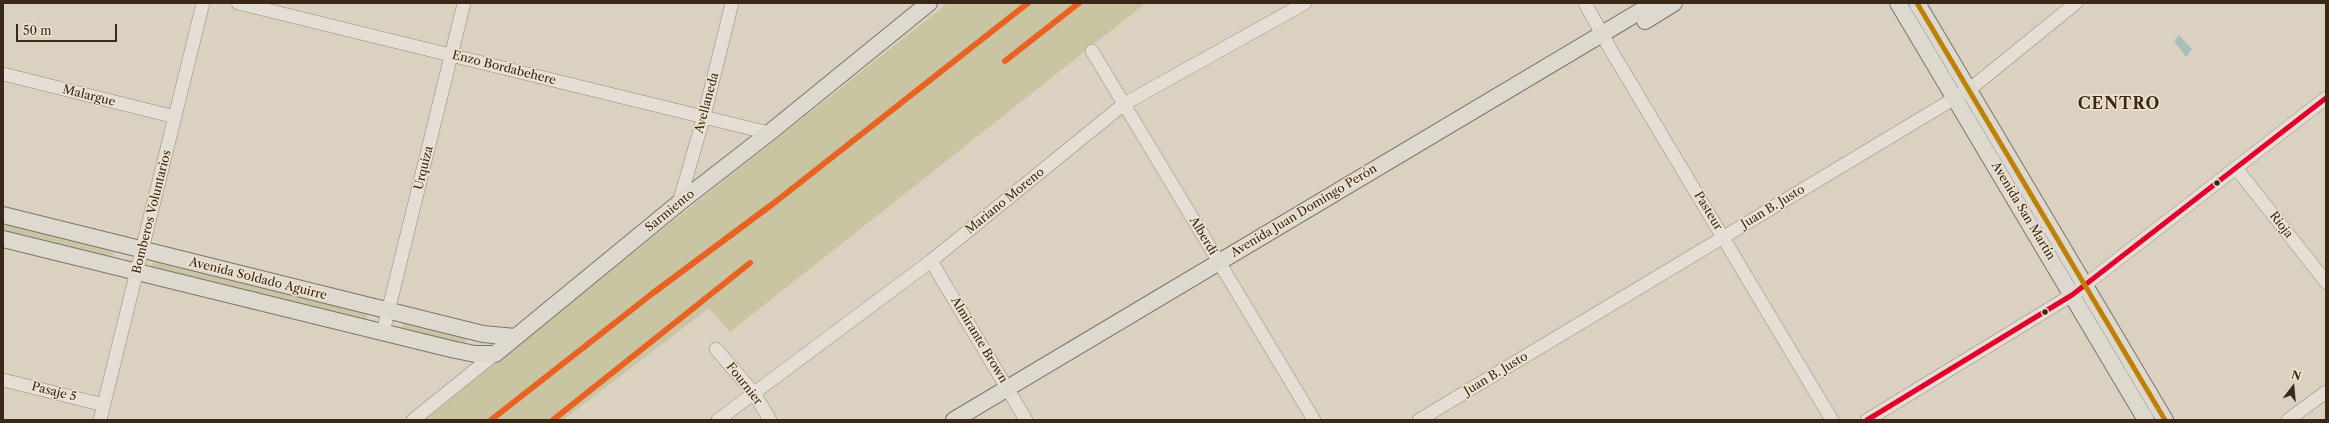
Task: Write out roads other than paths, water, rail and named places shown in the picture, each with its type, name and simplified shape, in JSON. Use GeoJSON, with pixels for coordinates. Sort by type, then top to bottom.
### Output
{"type":"FeatureCollection","features":[{"type":"Feature","properties":{"kind":"main road","name":"Sarmiento"},"geometry":{"type":"LineString","coordinates":[[495,354],[679,203],[769,133],[929,3]]}},
{"type":"Feature","properties":{"kind":"main road","name":"Avenida Juan Domingo Perón"},"geometry":{"type":"LineString","coordinates":[[1604,39],[1654,3]]}},
{"type":"Feature","properties":{"kind":"main road","name":"Avenida Juan Domingo Perón"},"geometry":{"type":"LineString","coordinates":[[954,420],[1010,393],[1604,39],[1674,3]]}},
{"type":"Feature","properties":{"kind":"main road","name":"Avenida San Martín"},"geometry":{"type":"LineString","coordinates":[[1898,3],[1956,98],[2146,420]]}},
{"type":"Feature","properties":{"kind":"main road","name":"Avenida San Martín"},"geometry":{"type":"LineString","coordinates":[[1917,3],[1970,89],[2165,420]]}},
{"type":"Feature","properties":{"kind":"main road","name":"Avenida Soldado Aguirre"},"geometry":{"type":"LineString","coordinates":[[3,215],[483,334],[515,337]]}},
{"type":"Feature","properties":{"kind":"main road","name":"Avenida Soldado Aguirre"},"geometry":{"type":"LineString","coordinates":[[3,239],[475,354],[495,354]]}},
{"type":"Feature","properties":{"kind":"main road","name":"Avenida Juan Domingo Perón"},"geometry":{"type":"LineString","coordinates":[[975,420],[1010,393]]}},
{"type":"Feature","properties":{"kind":"street","name":"Bomberos Voluntarios"},"geometry":{"type":"LineString","coordinates":[[100,420],[203,3]]}},
{"type":"Feature","properties":{"kind":"street","name":"Enzo Bordabehere"},"geometry":{"type":"LineString","coordinates":[[238,3],[769,133]]}},
{"type":"Feature","properties":{"kind":"street","name":"Urquiza"},"geometry":{"type":"LineString","coordinates":[[383,332],[464,3]]}},
{"type":"Feature","properties":{"kind":"street","name":"Avellaneda"},"geometry":{"type":"LineString","coordinates":[[679,203],[704,116],[732,3]]}},
{"type":"Feature","properties":{"kind":"street","name":"Mariano Moreno"},"geometry":{"type":"LineString","coordinates":[[718,420],[931,261],[1124,104],[1305,3]]}},
{"type":"Feature","properties":{"kind":"street","name":"Pasteur"},"geometry":{"type":"LineString","coordinates":[[1585,3],[1604,39],[1832,420]]}},
{"type":"Feature","properties":{"kind":"street","name":"Juan B. Justo"},"geometry":{"type":"LineString","coordinates":[[1419,420],[1723,236],[1956,98],[1970,89],[2076,3]]}},
{"type":"Feature","properties":{"kind":"street","name":"Alberdi"},"geometry":{"type":"LineString","coordinates":[[1092,51],[1314,420]]}},
{"type":"Feature","properties":{"kind":"street","name":"Malargue"},"geometry":{"type":"LineString","coordinates":[[3,74],[175,117]]}},
{"type":"Feature","properties":{"kind":"street"},"geometry":{"type":"LineString","coordinates":[[1867,420],[2072,295],[2326,98]]}},
{"type":"Feature","properties":{"kind":"street","name":"Rioja"},"geometry":{"type":"LineString","coordinates":[[2236,168],[2326,282]]}},
{"type":"Feature","properties":{"kind":"street","name":"Almirante Brown"},"geometry":{"type":"LineString","coordinates":[[931,261],[1026,420]]}},
{"type":"Feature","properties":{"kind":"street","name":"Fournier"},"geometry":{"type":"LineString","coordinates":[[716,349],[754,393],[770,420]]}},
{"type":"Feature","properties":{"kind":"street","name":"Sarmiento"},"geometry":{"type":"LineString","coordinates":[[413,420],[495,354]]}},
{"type":"Feature","properties":{"kind":"street","name":"Pasaje 5"},"geometry":{"type":"LineString","coordinates":[[3,380],[104,405]]}},
{"type":"Feature","properties":{"kind":"street"},"geometry":{"type":"LineString","coordinates":[[2288,420],[2326,392]]}},
{"type":"Feature","properties":{"kind":"water"},"geometry":{"type":"Polygon","coordinates":[[[2179,35],[2192,49],[2186,57],[2174,41],[2179,35]]]}},
{"type":"Feature","properties":{"kind":"district","name":"CENTRO"},"geometry":{"type":"Point","coordinates":[2119,104]}}]}
